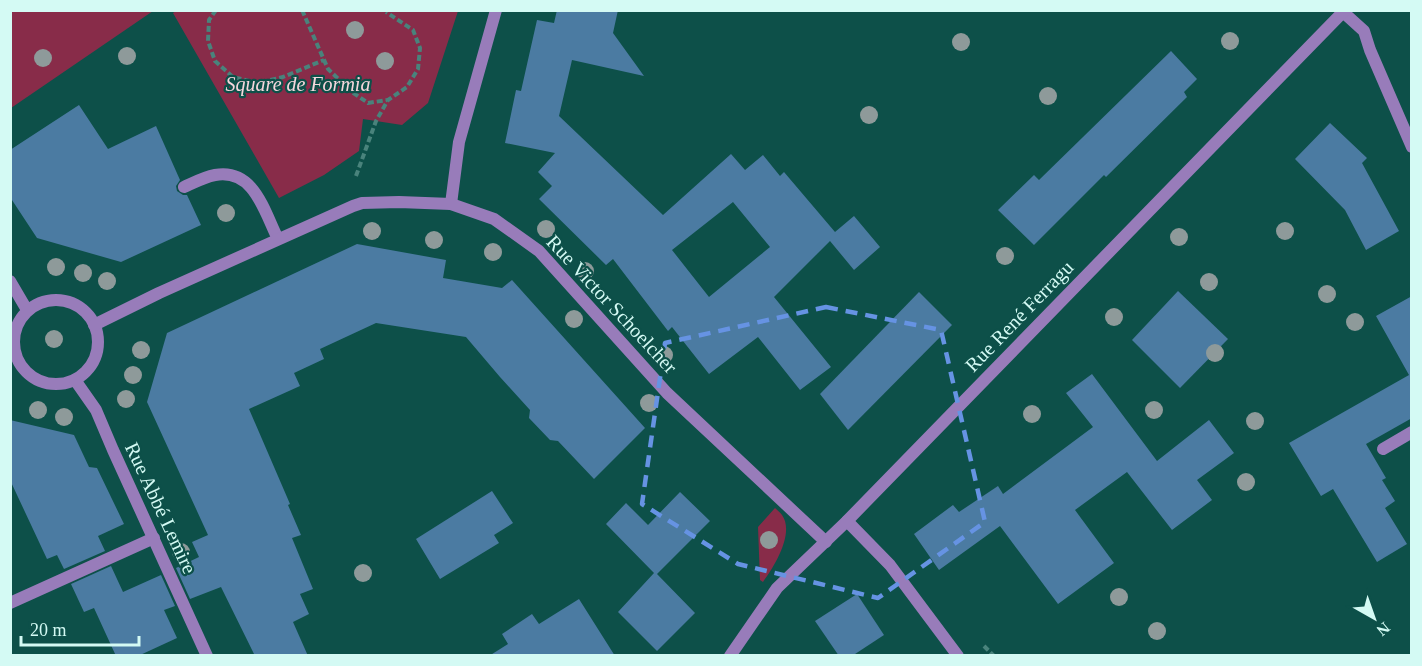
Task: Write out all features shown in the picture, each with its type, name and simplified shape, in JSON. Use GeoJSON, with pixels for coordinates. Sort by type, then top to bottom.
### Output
{"type":"FeatureCollection","features":[{"type":"Feature","properties":{"kind":"street"},"geometry":{"type":"LineString","coordinates":[[451,204],[459,142],[496,10]]}},
{"type":"Feature","properties":{"kind":"street"},"geometry":{"type":"LineString","coordinates":[[1344,11],[1364,32],[1412,147]]}},
{"type":"Feature","properties":{"kind":"street","name":"Rue René Ferragu"},"geometry":{"type":"LineString","coordinates":[[730,656],[777,588],[826,542],[1344,11]]}},
{"type":"Feature","properties":{"kind":"street"},"geometry":{"type":"LineString","coordinates":[[183,187],[214,175],[229,175],[243,179],[253,188],[278,240]]}},
{"type":"Feature","properties":{"kind":"street","name":"Rue Victor Schoelcher"},"geometry":{"type":"LineString","coordinates":[[94,325],[159,293],[353,206],[362,203],[399,202],[451,204],[494,219],[539,251],[667,393],[826,542]]}},
{"type":"Feature","properties":{"kind":"street"},"geometry":{"type":"LineString","coordinates":[[10,281],[27,310]]}},
{"type":"Feature","properties":{"kind":"street"},"geometry":{"type":"LineString","coordinates":[[65,300],[77,305],[94,325],[98,337],[93,362],[75,380],[61,384],[46,383],[33,378],[13,356],[15,331],[20,320],[27,310],[39,303],[65,300]]}},
{"type":"Feature","properties":{"kind":"street","name":"Rue Abbé Lemire"},"geometry":{"type":"LineString","coordinates":[[75,380],[96,410],[112,450],[207,656]]}},
{"type":"Feature","properties":{"kind":"street"},"geometry":{"type":"LineString","coordinates":[[1383,449],[1412,432]]}},
{"type":"Feature","properties":{"kind":"street"},"geometry":{"type":"LineString","coordinates":[[847,520],[890,565],[958,656]]}},
{"type":"Feature","properties":{"kind":"street"},"geometry":{"type":"LineString","coordinates":[[10,603],[154,538]]}},
{"type":"Feature","properties":{"kind":"path"},"geometry":{"type":"LineString","coordinates":[[216,10],[209,20],[208,41],[215,62],[233,76],[258,83],[283,77],[324,60]]}},
{"type":"Feature","properties":{"kind":"path"},"geometry":{"type":"LineString","coordinates":[[302,10],[328,69],[352,92],[368,103],[388,100],[407,87],[418,69],[420,48],[413,30],[386,12]]}},
{"type":"Feature","properties":{"kind":"path"},"geometry":{"type":"LineString","coordinates":[[354,181],[376,121],[388,100]]}},
{"type":"Feature","properties":{"kind":"highlighted area"},"geometry":{"type":"Polygon","coordinates":[[[826,307],[941,330],[985,522],[878,598],[738,564],[642,504],[665,343],[826,307]]]}},
{"type":"Feature","properties":{"kind":"green space"},"geometry":{"type":"Polygon","coordinates":[[[11,10],[153,10],[153,11],[11,108],[11,10]]]}},
{"type":"Feature","properties":{"kind":"green space","name":"Square de Formia"},"geometry":{"type":"Polygon","coordinates":[[[176,11],[458,11],[428,103],[402,125],[363,119],[359,151],[324,175],[279,198],[173,13],[176,11]]]}},
{"type":"Feature","properties":{"kind":"green space"},"geometry":{"type":"Polygon","coordinates":[[[775,508],[785,522],[785,540],[782,550],[763,582],[760,580],[758,527],[775,508]]]}},
{"type":"Feature","properties":{"kind":"building"},"geometry":{"type":"Polygon","coordinates":[[[557,10],[618,10],[613,33],[644,76],[572,60],[559,116],[663,215],[731,154],[745,170],[763,155],[780,176],[784,172],[835,232],[854,216],[880,247],[854,270],[830,241],[774,297],[831,367],[800,390],[758,337],[709,374],[672,327],[668,331],[613,259],[606,265],[539,199],[552,186],[538,172],[555,153],[505,143],[516,90],[521,91],[537,20],[554,23],[557,10]],[[733,202],[672,250],[709,297],[770,247],[733,202]]]}},
{"type":"Feature","properties":{"kind":"building"},"geometry":{"type":"Polygon","coordinates":[[[1171,51],[1197,79],[1184,92],[1187,97],[1034,245],[998,210],[1034,175],[1039,180],[1171,51]]]}},
{"type":"Feature","properties":{"kind":"building"},"geometry":{"type":"Polygon","coordinates":[[[79,105],[108,149],[156,126],[180,180],[176,186],[177,191],[187,195],[201,225],[121,262],[37,238],[10,197],[10,150],[79,105]]]}},
{"type":"Feature","properties":{"kind":"building"},"geometry":{"type":"Polygon","coordinates":[[[1330,123],[1367,158],[1362,163],[1399,231],[1366,250],[1345,210],[1295,159],[1330,123]]]}},
{"type":"Feature","properties":{"kind":"building"},"geometry":{"type":"Polygon","coordinates":[[[357,244],[446,260],[443,278],[502,288],[512,280],[645,428],[594,479],[558,441],[550,440],[529,418],[530,410],[466,337],[376,323],[320,349],[324,359],[294,373],[300,386],[249,409],[290,504],[288,505],[301,535],[292,538],[313,589],[300,594],[309,614],[293,622],[308,656],[255,656],[221,587],[190,599],[176,568],[199,557],[192,542],[208,535],[147,402],[167,333],[357,244]]]}},
{"type":"Feature","properties":{"kind":"building"},"geometry":{"type":"Polygon","coordinates":[[[1178,291],[1228,339],[1180,388],[1132,340],[1178,291]]]}},
{"type":"Feature","properties":{"kind":"building"},"geometry":{"type":"Polygon","coordinates":[[[919,292],[952,325],[848,430],[820,394],[919,292]]]}},
{"type":"Feature","properties":{"kind":"building"},"geometry":{"type":"Polygon","coordinates":[[[1412,296],[1412,418],[1366,444],[1386,478],[1382,480],[1395,501],[1385,508],[1407,544],[1377,562],[1333,489],[1321,496],[1289,443],[1409,375],[1376,316],[1412,296]]]}},
{"type":"Feature","properties":{"kind":"building"},"geometry":{"type":"Polygon","coordinates":[[[1092,374],[1157,461],[1209,420],[1234,453],[1197,480],[1212,500],[1172,530],[1127,472],[1075,510],[1114,563],[1058,604],[1000,526],[939,570],[914,534],[953,505],[959,512],[998,486],[1003,494],[1093,427],[1066,393],[1092,374]]]}},
{"type":"Feature","properties":{"kind":"building"},"geometry":{"type":"Polygon","coordinates":[[[10,420],[74,435],[89,467],[97,468],[124,524],[98,536],[105,551],[64,569],[57,555],[47,559],[10,480],[10,420]]]}},
{"type":"Feature","properties":{"kind":"building"},"geometry":{"type":"Polygon","coordinates":[[[492,491],[513,523],[494,535],[499,543],[440,579],[416,539],[492,491]]]}},
{"type":"Feature","properties":{"kind":"building"},"geometry":{"type":"Polygon","coordinates":[[[680,492],[710,521],[657,574],[695,613],[657,651],[618,612],[654,573],[606,524],[626,503],[648,525],[680,492]]]}},
{"type":"Feature","properties":{"kind":"building"},"geometry":{"type":"Polygon","coordinates":[[[111,566],[123,592],[161,575],[175,606],[164,610],[177,638],[138,656],[116,656],[94,608],[84,612],[71,584],[111,566]]]}},
{"type":"Feature","properties":{"kind":"building"},"geometry":{"type":"Polygon","coordinates":[[[857,594],[884,635],[852,656],[839,656],[815,621],[857,594]]]}},
{"type":"Feature","properties":{"kind":"building"},"geometry":{"type":"Polygon","coordinates":[[[579,599],[615,656],[489,656],[508,644],[502,634],[532,614],[539,624],[579,599]]]}}]}
